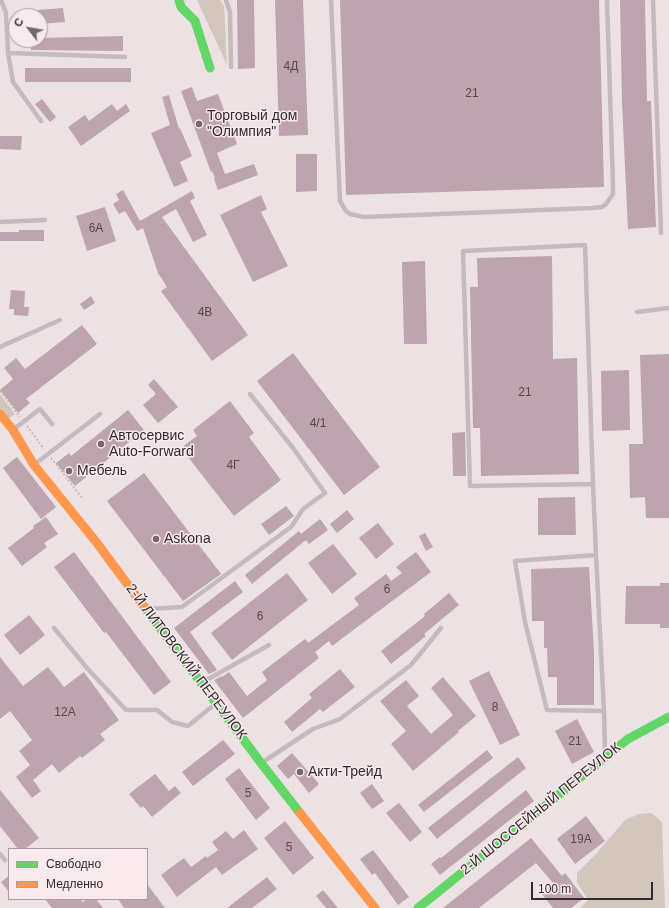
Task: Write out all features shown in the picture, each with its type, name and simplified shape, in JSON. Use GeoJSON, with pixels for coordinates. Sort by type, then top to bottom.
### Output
{"type":"FeatureCollection","features":[{"type":"Feature","properties":{"kind":"street"},"geometry":{"type":"LineString","coordinates":[[179,0],[181,7],[195,21],[210,68]]}},
{"type":"Feature","properties":{"kind":"street","name":"2-Й ЛИТОВСКИЙ ПЕРЕУЛОК"},"geometry":{"type":"LineString","coordinates":[[0,414],[13,430],[34,465],[97,543],[261,763],[376,908]]}},
{"type":"Feature","properties":{"kind":"street","name":"2-Й ШОССЕЙНЫЙ ПЕРЕУЛОК"},"geometry":{"type":"LineString","coordinates":[[418,908],[628,739],[669,717]]}},
{"type":"Feature","properties":{"kind":"lane"},"geometry":{"type":"LineString","coordinates":[[1,0],[6,13],[8,53],[13,82],[41,121]]}},
{"type":"Feature","properties":{"kind":"lane"},"geometry":{"type":"LineString","coordinates":[[226,0],[230,12],[231,67]]}},
{"type":"Feature","properties":{"kind":"lane"},"geometry":{"type":"LineString","coordinates":[[332,0],[340,201],[346,211],[350,214],[364,217],[592,208],[602,207],[606,204],[613,194],[607,0]]}},
{"type":"Feature","properties":{"kind":"lane"},"geometry":{"type":"LineString","coordinates":[[653,0],[661,232]]}},
{"type":"Feature","properties":{"kind":"lane"},"geometry":{"type":"LineString","coordinates":[[8,53],[125,57]]}},
{"type":"Feature","properties":{"kind":"lane"},"geometry":{"type":"LineString","coordinates":[[0,222],[44,220]]}},
{"type":"Feature","properties":{"kind":"lane"},"geometry":{"type":"LineString","coordinates":[[593,484],[470,486],[463,251],[584,245],[605,758]]}},
{"type":"Feature","properties":{"kind":"lane"},"geometry":{"type":"LineString","coordinates":[[637,312],[669,308]]}},
{"type":"Feature","properties":{"kind":"lane"},"geometry":{"type":"LineString","coordinates":[[0,347],[60,320]]}},
{"type":"Feature","properties":{"kind":"lane"},"geometry":{"type":"LineString","coordinates":[[146,609],[182,607],[291,527],[303,509],[325,494],[293,448],[250,394]]}},
{"type":"Feature","properties":{"kind":"lane"},"geometry":{"type":"LineString","coordinates":[[13,430],[40,408],[52,424]]}},
{"type":"Feature","properties":{"kind":"lane"},"geometry":{"type":"LineString","coordinates":[[34,465],[100,414]]}},
{"type":"Feature","properties":{"kind":"lane"},"geometry":{"type":"LineString","coordinates":[[596,554],[515,561],[525,622],[547,710],[604,711]]}},
{"type":"Feature","properties":{"kind":"lane"},"geometry":{"type":"LineString","coordinates":[[54,628],[87,668],[126,710],[158,710],[172,722],[188,726],[216,703]]}},
{"type":"Feature","properties":{"kind":"lane"},"geometry":{"type":"LineString","coordinates":[[261,763],[313,729],[340,720],[411,665],[441,628]]}},
{"type":"Feature","properties":{"kind":"lane"},"geometry":{"type":"LineString","coordinates":[[202,683],[269,645]]}},
{"type":"Feature","properties":{"kind":"lane"},"geometry":{"type":"LineString","coordinates":[[0,854],[5,860]]}},
{"type":"Feature","properties":{"kind":"path"},"geometry":{"type":"LineString","coordinates":[[0,392],[83,499]]}},
{"type":"Feature","properties":{"kind":"shaded area"},"geometry":{"type":"Polygon","coordinates":[[[197,0],[220,0],[224,6],[227,65],[197,0]]]}},
{"type":"Feature","properties":{"kind":"shaded area"},"geometry":{"type":"Polygon","coordinates":[[[0,394],[15,414],[8,419],[0,409],[0,394]]]}},
{"type":"Feature","properties":{"kind":"shaded area"},"geometry":{"type":"Polygon","coordinates":[[[651,813],[662,823],[665,908],[580,908],[588,900],[577,882],[577,873],[596,854],[625,820],[639,814],[651,813]]]}},
{"type":"Feature","properties":{"kind":"building"},"geometry":{"type":"Polygon","coordinates":[[[237,0],[254,0],[255,68],[238,69],[237,0]]]}},
{"type":"Feature","properties":{"kind":"building"},"geometry":{"type":"Polygon","coordinates":[[[275,0],[303,0],[308,135],[279,136],[275,0]]]}},
{"type":"Feature","properties":{"kind":"building"},"geometry":{"type":"Polygon","coordinates":[[[340,0],[599,0],[604,187],[346,195],[340,0]]]}},
{"type":"Feature","properties":{"kind":"building"},"geometry":{"type":"Polygon","coordinates":[[[620,0],[645,0],[647,101],[651,101],[656,227],[628,229],[622,102],[620,0]]]}},
{"type":"Feature","properties":{"kind":"building"},"geometry":{"type":"Polygon","coordinates":[[[63,8],[65,22],[48,23],[48,9],[63,8]]]}},
{"type":"Feature","properties":{"kind":"building"},"geometry":{"type":"Polygon","coordinates":[[[123,36],[123,51],[31,50],[31,48],[48,48],[48,38],[123,36]]]}},
{"type":"Feature","properties":{"kind":"building"},"geometry":{"type":"Polygon","coordinates":[[[25,68],[131,68],[131,82],[25,82],[25,68]]]}},
{"type":"Feature","properties":{"kind":"building"},"geometry":{"type":"Polygon","coordinates":[[[192,87],[197,101],[218,94],[237,144],[217,153],[225,174],[254,164],[258,175],[218,190],[214,179],[215,178],[212,171],[211,172],[181,91],[192,87]]]}},
{"type":"Feature","properties":{"kind":"building"},"geometry":{"type":"Polygon","coordinates":[[[169,95],[179,129],[180,128],[192,156],[180,162],[188,181],[174,187],[151,133],[170,125],[162,97],[169,95]]]}},
{"type":"Feature","properties":{"kind":"building"},"geometry":{"type":"Polygon","coordinates":[[[42,99],[56,117],[50,122],[35,104],[42,99]]]}},
{"type":"Feature","properties":{"kind":"building"},"geometry":{"type":"Polygon","coordinates":[[[112,104],[117,111],[126,104],[130,111],[81,146],[68,127],[85,115],[89,121],[112,104]]]}},
{"type":"Feature","properties":{"kind":"building"},"geometry":{"type":"Polygon","coordinates":[[[0,136],[22,136],[21,150],[0,149],[0,136]]]}},
{"type":"Feature","properties":{"kind":"building"},"geometry":{"type":"Polygon","coordinates":[[[296,154],[317,154],[317,191],[296,192],[296,154]]]}},
{"type":"Feature","properties":{"kind":"building"},"geometry":{"type":"Polygon","coordinates":[[[123,190],[140,221],[192,191],[195,198],[190,201],[207,235],[193,242],[176,209],[162,217],[248,335],[212,361],[161,291],[167,287],[158,273],[143,228],[137,231],[125,211],[119,214],[113,204],[119,200],[116,194],[123,190]]]}},
{"type":"Feature","properties":{"kind":"building"},"geometry":{"type":"Polygon","coordinates":[[[261,195],[267,209],[261,212],[288,266],[253,282],[220,215],[261,195]]]}},
{"type":"Feature","properties":{"kind":"building"},"geometry":{"type":"Polygon","coordinates":[[[105,207],[116,241],[87,251],[76,216],[105,207]]]}},
{"type":"Feature","properties":{"kind":"building"},"geometry":{"type":"Polygon","coordinates":[[[19,230],[44,230],[44,241],[0,241],[0,232],[19,232],[19,230]]]}},
{"type":"Feature","properties":{"kind":"building"},"geometry":{"type":"Polygon","coordinates":[[[552,256],[553,359],[577,358],[579,474],[481,476],[480,428],[473,428],[470,287],[478,287],[477,258],[552,256]]]}},
{"type":"Feature","properties":{"kind":"building"},"geometry":{"type":"Polygon","coordinates":[[[425,261],[427,344],[404,344],[402,262],[425,261]]]}},
{"type":"Feature","properties":{"kind":"building"},"geometry":{"type":"Polygon","coordinates":[[[11,290],[25,291],[24,307],[29,307],[28,316],[14,315],[14,309],[9,309],[11,290]]]}},
{"type":"Feature","properties":{"kind":"building"},"geometry":{"type":"Polygon","coordinates":[[[91,296],[95,303],[84,310],[80,304],[91,296]]]}},
{"type":"Feature","properties":{"kind":"building"},"geometry":{"type":"Polygon","coordinates":[[[82,325],[97,344],[26,399],[30,403],[18,413],[0,390],[13,379],[4,368],[16,358],[25,369],[82,325]]]}},
{"type":"Feature","properties":{"kind":"building"},"geometry":{"type":"Polygon","coordinates":[[[293,353],[380,467],[344,495],[257,381],[293,353]]]}},
{"type":"Feature","properties":{"kind":"building"},"geometry":{"type":"Polygon","coordinates":[[[669,354],[669,518],[646,518],[645,497],[630,498],[629,444],[643,444],[640,355],[669,354]]]}},
{"type":"Feature","properties":{"kind":"building"},"geometry":{"type":"Polygon","coordinates":[[[629,370],[630,430],[602,431],[601,371],[629,370]]]}},
{"type":"Feature","properties":{"kind":"building"},"geometry":{"type":"Polygon","coordinates":[[[154,379],[178,407],[158,423],[143,405],[156,394],[148,385],[154,379]]]}},
{"type":"Feature","properties":{"kind":"building"},"geometry":{"type":"Polygon","coordinates":[[[230,401],[254,433],[249,437],[281,480],[234,516],[181,448],[197,436],[193,430],[230,401]]]}},
{"type":"Feature","properties":{"kind":"building"},"geometry":{"type":"Polygon","coordinates":[[[128,410],[144,430],[75,486],[56,463],[69,453],[71,456],[128,410]]]}},
{"type":"Feature","properties":{"kind":"building"},"geometry":{"type":"Polygon","coordinates":[[[465,432],[466,476],[453,476],[452,433],[465,432]]]}},
{"type":"Feature","properties":{"kind":"building"},"geometry":{"type":"Polygon","coordinates":[[[17,457],[56,507],[41,519],[3,468],[17,457]]]}},
{"type":"Feature","properties":{"kind":"building"},"geometry":{"type":"Polygon","coordinates":[[[144,473],[221,574],[183,601],[107,501],[144,473]]]}},
{"type":"Feature","properties":{"kind":"building"},"geometry":{"type":"Polygon","coordinates":[[[575,497],[576,535],[538,535],[538,498],[575,497]]]}},
{"type":"Feature","properties":{"kind":"building"},"geometry":{"type":"Polygon","coordinates":[[[286,506],[294,516],[269,535],[261,524],[286,506]]]}},
{"type":"Feature","properties":{"kind":"building"},"geometry":{"type":"Polygon","coordinates":[[[347,510],[354,519],[337,533],[330,524],[347,510]]]}},
{"type":"Feature","properties":{"kind":"building"},"geometry":{"type":"Polygon","coordinates":[[[46,517],[58,534],[44,543],[47,547],[22,566],[8,548],[34,528],[33,526],[46,517]]]}},
{"type":"Feature","properties":{"kind":"building"},"geometry":{"type":"Polygon","coordinates":[[[320,519],[328,530],[309,544],[306,540],[252,584],[245,575],[299,531],[301,534],[320,519]]]}},
{"type":"Feature","properties":{"kind":"building"},"geometry":{"type":"Polygon","coordinates":[[[378,523],[394,544],[376,559],[359,538],[378,523]]]}},
{"type":"Feature","properties":{"kind":"building"},"geometry":{"type":"Polygon","coordinates":[[[425,533],[433,547],[426,551],[419,536],[425,533]]]}},
{"type":"Feature","properties":{"kind":"building"},"geometry":{"type":"Polygon","coordinates":[[[333,544],[357,574],[332,594],[308,563],[333,544]]]}},
{"type":"Feature","properties":{"kind":"building"},"geometry":{"type":"Polygon","coordinates":[[[74,552],[171,682],[154,695],[106,632],[104,633],[54,567],[74,552]]]}},
{"type":"Feature","properties":{"kind":"building"},"geometry":{"type":"Polygon","coordinates":[[[416,552],[431,572],[332,646],[329,641],[315,652],[319,658],[243,718],[214,680],[229,672],[247,696],[267,680],[262,672],[305,639],[308,643],[359,605],[354,598],[386,574],[391,581],[402,573],[396,567],[416,552]]]}},
{"type":"Feature","properties":{"kind":"building"},"geometry":{"type":"Polygon","coordinates":[[[589,567],[594,652],[594,705],[557,705],[557,677],[548,677],[547,648],[544,648],[544,621],[532,621],[531,569],[589,567]]]}},
{"type":"Feature","properties":{"kind":"building"},"geometry":{"type":"Polygon","coordinates":[[[287,573],[308,600],[232,660],[211,633],[287,573]]]}},
{"type":"Feature","properties":{"kind":"building"},"geometry":{"type":"Polygon","coordinates":[[[235,581],[243,592],[190,632],[217,670],[209,674],[174,628],[235,581]]]}},
{"type":"Feature","properties":{"kind":"building"},"geometry":{"type":"Polygon","coordinates":[[[660,583],[669,583],[669,628],[660,628],[660,624],[625,624],[626,586],[660,586],[660,583]]]}},
{"type":"Feature","properties":{"kind":"building"},"geometry":{"type":"Polygon","coordinates":[[[449,593],[459,605],[424,634],[426,636],[391,664],[381,651],[425,616],[424,614],[449,593]]]}},
{"type":"Feature","properties":{"kind":"building"},"geometry":{"type":"Polygon","coordinates":[[[29,615],[45,635],[20,655],[4,635],[29,615]]]}},
{"type":"Feature","properties":{"kind":"building"},"geometry":{"type":"Polygon","coordinates":[[[0,657],[23,686],[48,667],[64,687],[84,672],[119,720],[100,734],[105,740],[82,758],[80,756],[59,773],[52,764],[33,780],[41,791],[32,798],[16,777],[30,765],[19,751],[32,740],[10,711],[0,719],[0,657]]]}},
{"type":"Feature","properties":{"kind":"building"},"geometry":{"type":"Polygon","coordinates":[[[340,669],[355,687],[323,712],[320,709],[292,732],[284,722],[312,698],[309,694],[340,669]]]}},
{"type":"Feature","properties":{"kind":"building"},"geometry":{"type":"Polygon","coordinates":[[[489,671],[520,735],[500,745],[469,681],[489,671]]]}},
{"type":"Feature","properties":{"kind":"building"},"geometry":{"type":"Polygon","coordinates":[[[443,677],[476,716],[413,771],[391,744],[406,731],[380,701],[406,680],[419,696],[407,706],[431,734],[453,715],[431,688],[443,677]]]}},
{"type":"Feature","properties":{"kind":"building"},"geometry":{"type":"Polygon","coordinates":[[[577,719],[594,752],[572,764],[555,731],[577,719]]]}},
{"type":"Feature","properties":{"kind":"building"},"geometry":{"type":"Polygon","coordinates":[[[223,740],[235,754],[193,786],[182,772],[223,740]]]}},
{"type":"Feature","properties":{"kind":"building"},"geometry":{"type":"Polygon","coordinates":[[[487,750],[493,758],[424,812],[418,805],[487,750]]]}},
{"type":"Feature","properties":{"kind":"building"},"geometry":{"type":"Polygon","coordinates":[[[292,753],[319,784],[309,793],[294,774],[288,779],[277,766],[292,753]]]}},
{"type":"Feature","properties":{"kind":"building"},"geometry":{"type":"Polygon","coordinates":[[[518,757],[526,768],[437,839],[428,828],[518,757]]]}},
{"type":"Feature","properties":{"kind":"building"},"geometry":{"type":"Polygon","coordinates":[[[239,768],[270,808],[256,820],[225,779],[239,768]]]}},
{"type":"Feature","properties":{"kind":"building"},"geometry":{"type":"Polygon","coordinates":[[[155,774],[169,791],[175,786],[181,793],[152,817],[143,806],[141,808],[129,794],[155,774]]]}},
{"type":"Feature","properties":{"kind":"building"},"geometry":{"type":"Polygon","coordinates":[[[372,784],[384,801],[372,809],[360,793],[372,784]]]}},
{"type":"Feature","properties":{"kind":"building"},"geometry":{"type":"Polygon","coordinates":[[[0,790],[39,838],[26,848],[17,848],[0,826],[0,790]]]}},
{"type":"Feature","properties":{"kind":"building"},"geometry":{"type":"Polygon","coordinates":[[[526,790],[534,801],[440,875],[431,864],[440,857],[441,858],[526,790]]]}},
{"type":"Feature","properties":{"kind":"building"},"geometry":{"type":"Polygon","coordinates":[[[399,803],[422,832],[410,842],[386,813],[399,803]]]}},
{"type":"Feature","properties":{"kind":"building"},"geometry":{"type":"Polygon","coordinates":[[[586,816],[605,841],[575,864],[557,839],[586,816]]]}},
{"type":"Feature","properties":{"kind":"building"},"geometry":{"type":"Polygon","coordinates":[[[285,821],[314,858],[293,875],[264,838],[285,821]]]}},
{"type":"Feature","properties":{"kind":"building"},"geometry":{"type":"Polygon","coordinates":[[[244,830],[258,849],[222,875],[216,867],[177,897],[161,875],[184,858],[191,867],[206,856],[207,858],[218,850],[212,842],[226,831],[233,839],[244,830]]]}},
{"type":"Feature","properties":{"kind":"building"},"geometry":{"type":"Polygon","coordinates":[[[531,838],[562,876],[565,873],[584,898],[571,908],[553,908],[541,893],[553,883],[536,863],[479,908],[443,908],[531,838]]]}},
{"type":"Feature","properties":{"kind":"building"},"geometry":{"type":"Polygon","coordinates":[[[373,850],[409,897],[398,905],[375,873],[372,875],[360,859],[373,850]]]}},
{"type":"Feature","properties":{"kind":"building"},"geometry":{"type":"Polygon","coordinates":[[[8,877],[8,891],[1,882],[8,877]]]}},
{"type":"Feature","properties":{"kind":"building"},"geometry":{"type":"Polygon","coordinates":[[[267,877],[277,889],[252,908],[227,908],[267,877]]]}},
{"type":"Feature","properties":{"kind":"building"},"geometry":{"type":"Polygon","coordinates":[[[148,885],[165,908],[124,908],[119,900],[148,900],[148,885]]]}},
{"type":"Feature","properties":{"kind":"building"},"geometry":{"type":"Polygon","coordinates":[[[323,890],[338,908],[326,908],[316,896],[323,890]]]}},
{"type":"Feature","properties":{"kind":"building"},"geometry":{"type":"Polygon","coordinates":[[[46,900],[81,900],[83,902],[86,900],[97,900],[103,908],[52,908],[46,900]]]}},
{"type":"Feature","properties":{"kind":"traffic: fast"},"geometry":{"type":"LineString","coordinates":[[179,0],[181,7],[195,21],[210,68]]}},
{"type":"Feature","properties":{"kind":"traffic: fast"},"geometry":{"type":"LineString","coordinates":[[145,608],[300,813]]}},
{"type":"Feature","properties":{"kind":"traffic: fast"},"geometry":{"type":"LineString","coordinates":[[418,908],[628,739],[669,717]]}},
{"type":"Feature","properties":{"kind":"traffic: slow"},"geometry":{"type":"LineString","coordinates":[[0,414],[13,430],[34,465],[97,543],[145,608]]}},
{"type":"Feature","properties":{"kind":"traffic: slow"},"geometry":{"type":"LineString","coordinates":[[300,813],[375,908]]}},
{"type":"Feature","properties":{"kind":"place","name":"Торговый дом \"Олимпия\""},"geometry":{"type":"Point","coordinates":[199,124]}},
{"type":"Feature","properties":{"kind":"place","name":"Автосервис Auto-Forward"},"geometry":{"type":"Point","coordinates":[101,444]}},
{"type":"Feature","properties":{"kind":"place","name":"Мебель"},"geometry":{"type":"Point","coordinates":[69,471]}},
{"type":"Feature","properties":{"kind":"place","name":"Askona"},"geometry":{"type":"Point","coordinates":[156,539]}},
{"type":"Feature","properties":{"kind":"place","name":"Акти-Трейд"},"geometry":{"type":"Point","coordinates":[300,772]}}]}
